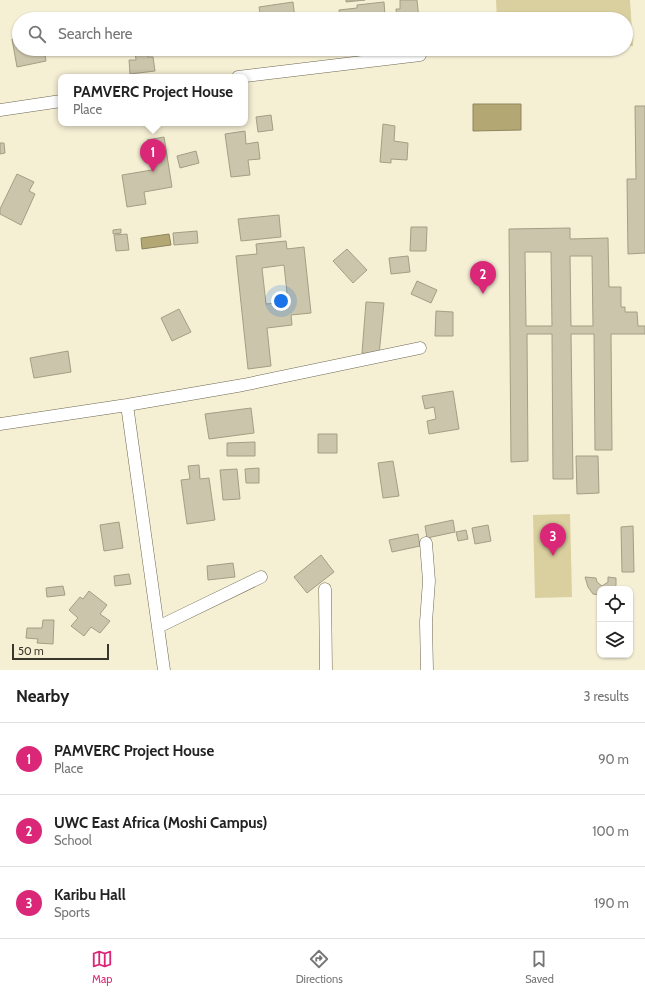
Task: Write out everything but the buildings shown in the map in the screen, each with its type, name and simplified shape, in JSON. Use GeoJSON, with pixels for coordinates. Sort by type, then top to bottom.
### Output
{"type":"FeatureCollection","features":[{"type":"Feature","properties":{"kind":"street"},"geometry":{"type":"LineString","coordinates":[[248,76],[412,56]]}},
{"type":"Feature","properties":{"kind":"street"},"geometry":{"type":"LineString","coordinates":[[0,110],[58,101]]}},
{"type":"Feature","properties":{"kind":"street"},"geometry":{"type":"LineString","coordinates":[[0,424],[127,405],[243,385],[420,348]]}},
{"type":"Feature","properties":{"kind":"street"},"geometry":{"type":"LineString","coordinates":[[127,405],[164,670]]}},
{"type":"Feature","properties":{"kind":"street"},"geometry":{"type":"LineString","coordinates":[[426,543],[429,581],[426,622],[427,670]]}},
{"type":"Feature","properties":{"kind":"street"},"geometry":{"type":"LineString","coordinates":[[158,627],[261,577]]}},
{"type":"Feature","properties":{"kind":"street"},"geometry":{"type":"LineString","coordinates":[[325,589],[326,670]]}},
{"type":"Feature","properties":{"kind":"shaded area"},"geometry":{"type":"Polygon","coordinates":[[[496,0],[630,0],[631,12],[497,12],[496,0]]]}},
{"type":"Feature","properties":{"kind":"shaded area"},"geometry":{"type":"Polygon","coordinates":[[[473,104],[521,104],[521,130],[473,131],[473,104]]]}},
{"type":"Feature","properties":{"kind":"shaded area"},"geometry":{"type":"Polygon","coordinates":[[[169,234],[171,245],[142,249],[141,238],[169,234]]]}},
{"type":"Feature","properties":{"kind":"shaded area"},"geometry":{"type":"Polygon","coordinates":[[[570,514],[572,597],[535,598],[533,515],[570,514]]]}},
{"type":"Feature","properties":{"kind":"place","name":"PAMVERC Project House"},"geometry":{"type":"Point","coordinates":[153,172]}},
{"type":"Feature","properties":{"kind":"place","name":"UWC East Africa (Moshi Campus)"},"geometry":{"type":"Point","coordinates":[483,294]}},
{"type":"Feature","properties":{"kind":"place","name":"Karibu Hall"},"geometry":{"type":"Point","coordinates":[553,556]}}]}
